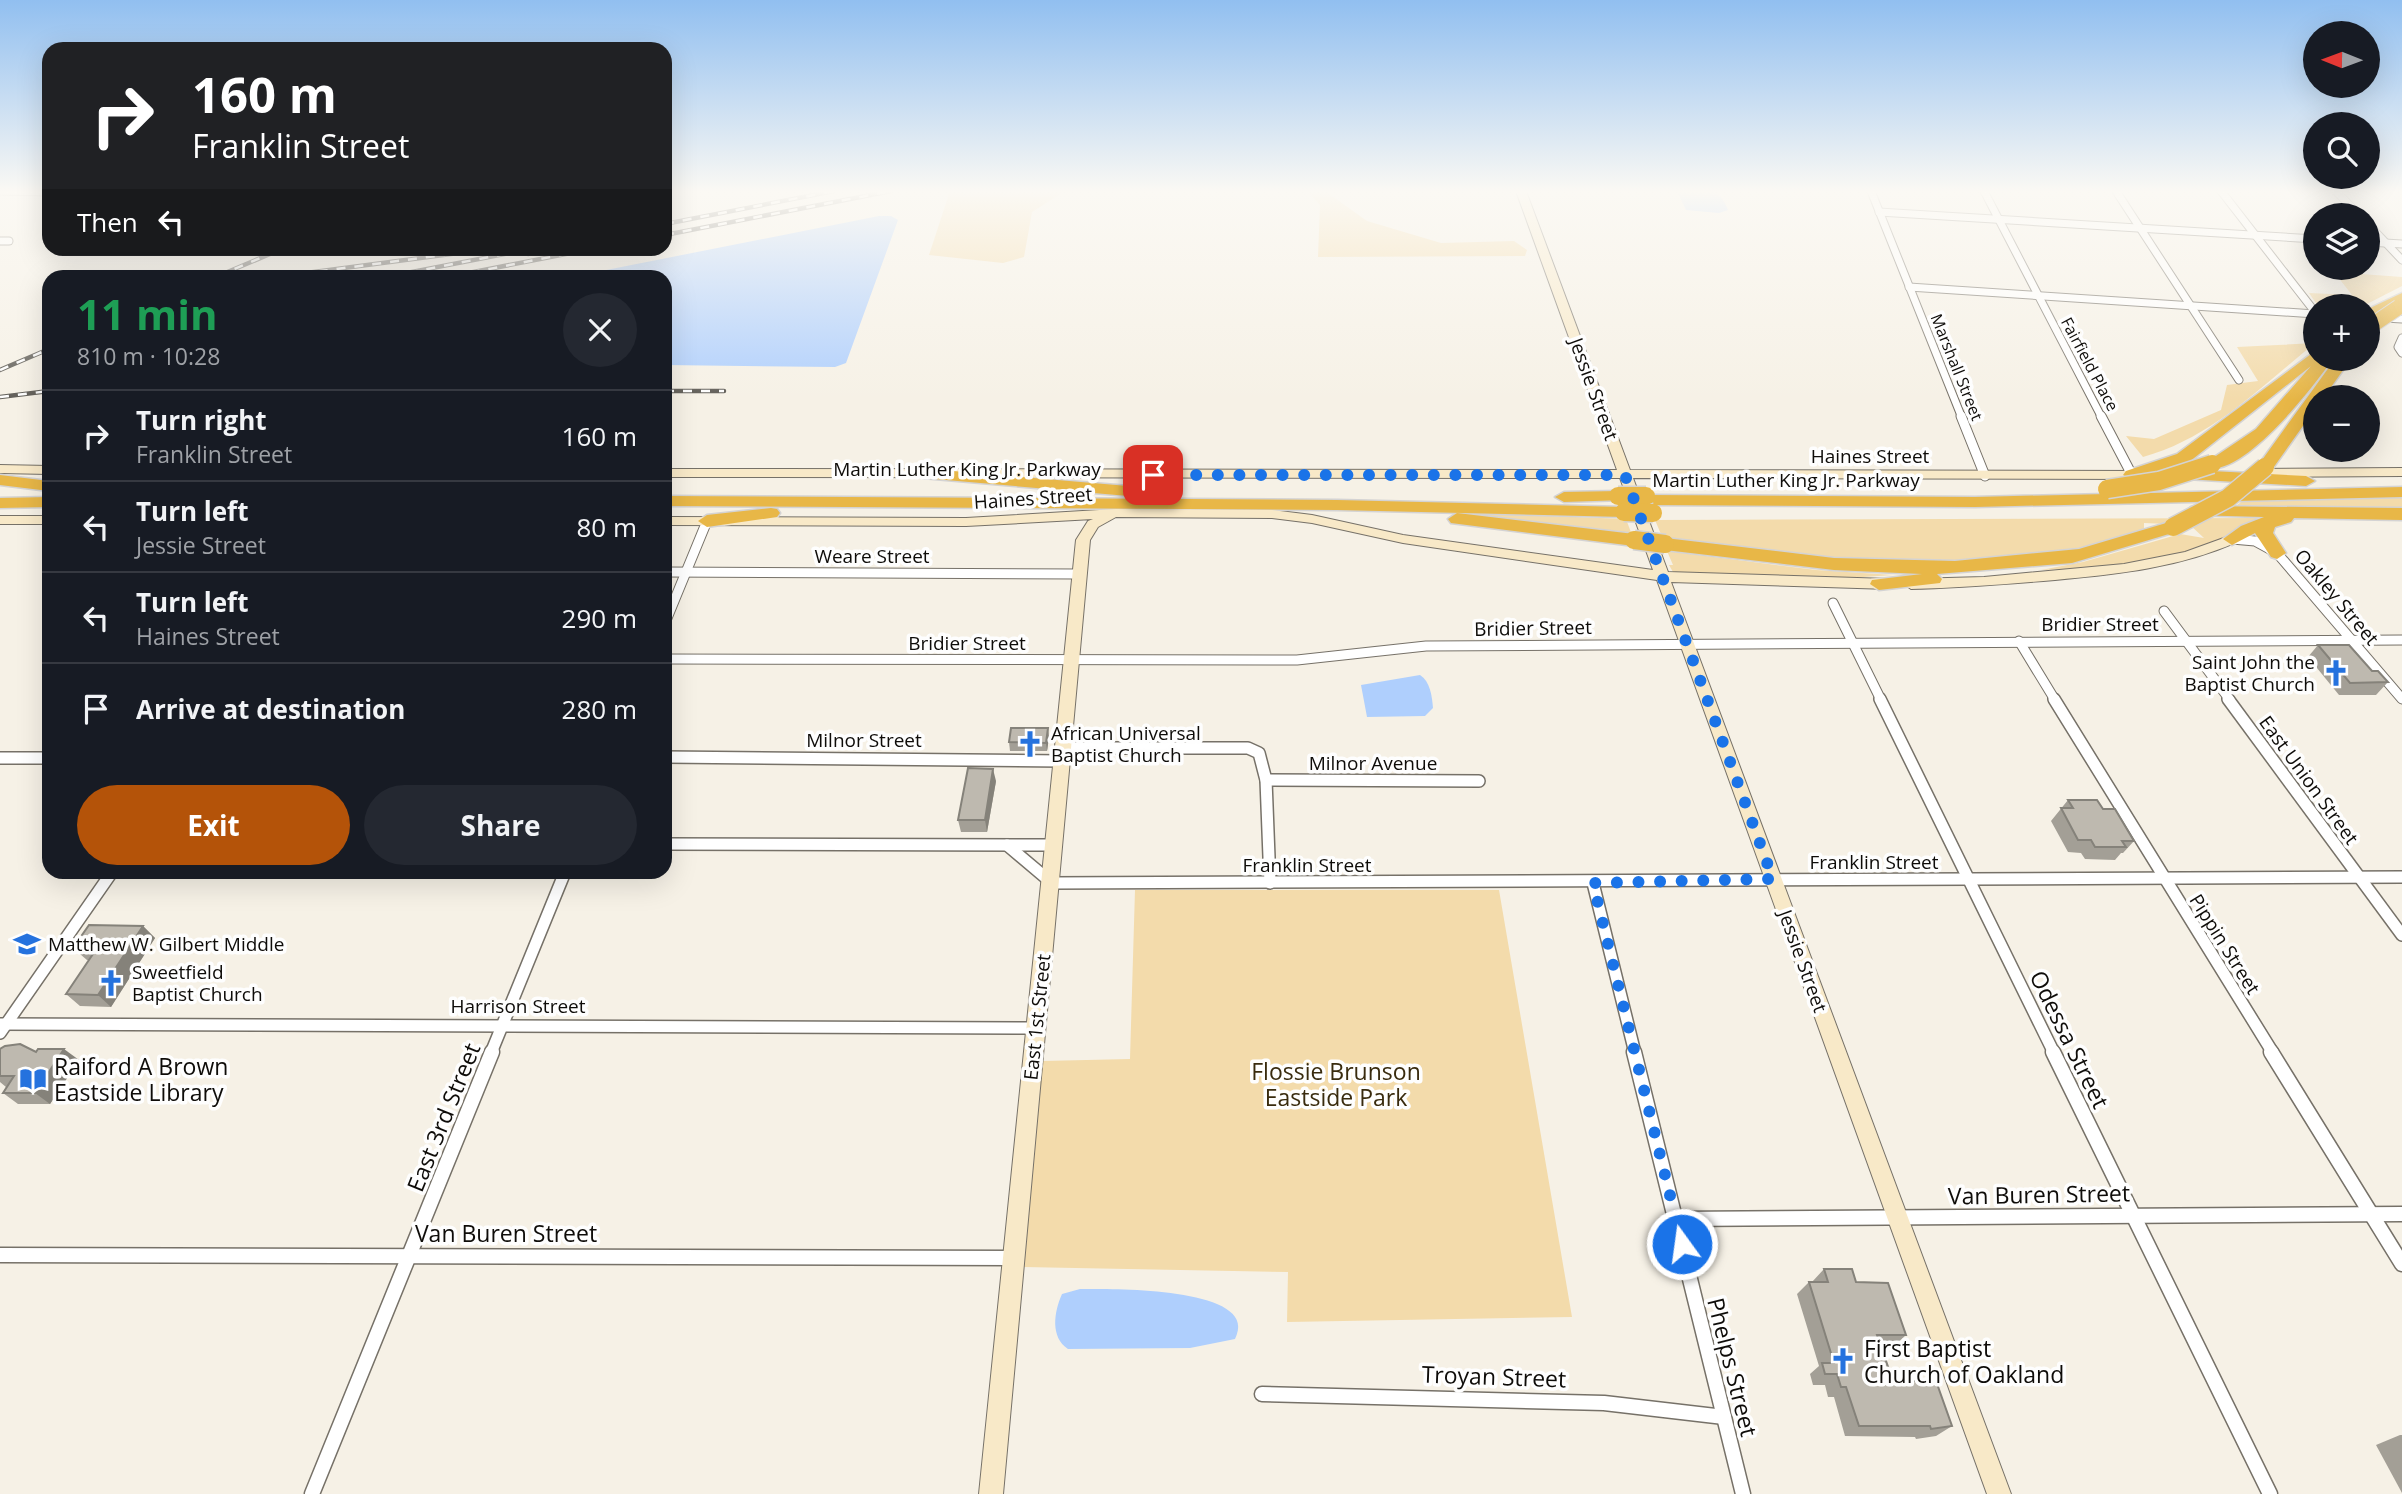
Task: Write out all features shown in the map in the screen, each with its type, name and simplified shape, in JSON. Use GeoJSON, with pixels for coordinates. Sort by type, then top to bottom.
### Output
{"type":"FeatureCollection","features":[{"type":"Feature","properties":{"kind":"highway"},"geometry":{"type":"LineString","coordinates":[[2380,308],[2401,307]]}},
{"type":"Feature","properties":{"kind":"highway"},"geometry":{"type":"LineString","coordinates":[[2380,320],[2401,307]]}},
{"type":"Feature","properties":{"kind":"highway"},"geometry":{"type":"LineString","coordinates":[[2132,475],[2183,458],[2303,365]]}},
{"type":"Feature","properties":{"kind":"highway"},"geometry":{"type":"LineString","coordinates":[[1649,503],[2107,488],[2169,478],[2213,464],[2244,449],[2267,430],[2315,371]]}},
{"type":"Feature","properties":{"kind":"highway"},"geometry":{"type":"LineString","coordinates":[[1880,584],[1977,575],[2084,554],[2173,527],[2228,498],[2265,467],[2303,416]]}},
{"type":"Feature","properties":{"kind":"highway"},"geometry":{"type":"LineString","coordinates":[[929,474],[1128,491]]}},
{"type":"Feature","properties":{"kind":"highway"},"geometry":{"type":"LineString","coordinates":[[2192,475],[2402,486]]}},
{"type":"Feature","properties":{"kind":"highway"},"geometry":{"type":"LineString","coordinates":[[0,480],[42,485]]}},
{"type":"Feature","properties":{"kind":"highway"},"geometry":{"type":"LineString","coordinates":[[0,487],[42,486]]}},
{"type":"Feature","properties":{"kind":"highway","name":"Martin Luther King Jr. Parkway"},"geometry":{"type":"LineString","coordinates":[[672,488],[1527,497],[1837,515],[2402,514]]}},
{"type":"Feature","properties":{"kind":"highway","name":"Martin Luther King Jr. Parkway"},"geometry":{"type":"LineString","coordinates":[[1649,503],[1975,502],[2402,492]]}},
{"type":"Feature","properties":{"kind":"highway"},"geometry":{"type":"LineString","coordinates":[[0,497],[42,500]]}},
{"type":"Feature","properties":{"kind":"highway"},"geometry":{"type":"LineString","coordinates":[[0,503],[42,500]]}},
{"type":"Feature","properties":{"kind":"highway","name":"Martin Luther King Jr. Parkway"},"geometry":{"type":"LineString","coordinates":[[672,502],[1336,505],[1620,502]]}},
{"type":"Feature","properties":{"kind":"highway"},"geometry":{"type":"LineString","coordinates":[[707,521],[794,511],[917,502]]}},
{"type":"Feature","properties":{"kind":"highway"},"geometry":{"type":"LineString","coordinates":[[1336,505],[1801,560],[1909,567],[2018,563],[2084,554]]}},
{"type":"Feature","properties":{"kind":"highway"},"geometry":{"type":"LineString","coordinates":[[2232,539],[2268,522],[2347,512]]}},
{"type":"Feature","properties":{"kind":"highway"},"geometry":{"type":"LineString","coordinates":[[2268,522],[2264,533],[2277,553]]}},
{"type":"Feature","properties":{"kind":"street","name":"Jessie Street"},"geometry":{"type":"LineString","coordinates":[[1547,261],[1998,1494]]}},
{"type":"Feature","properties":{"kind":"street","name":"Marshall Street"},"geometry":{"type":"LineString","coordinates":[[1898,261],[1985,476]]}},
{"type":"Feature","properties":{"kind":"street","name":"Fairfield Place"},"geometry":{"type":"LineString","coordinates":[[2021,261],[2132,475]]}},
{"type":"Feature","properties":{"kind":"street"},"geometry":{"type":"LineString","coordinates":[[2161,261],[2239,380]]}},
{"type":"Feature","properties":{"kind":"street"},"geometry":{"type":"LineString","coordinates":[[2275,261],[2303,297]]}},
{"type":"Feature","properties":{"kind":"street"},"geometry":{"type":"LineString","coordinates":[[1909,287],[2303,312]]}},
{"type":"Feature","properties":{"kind":"street"},"geometry":{"type":"LineString","coordinates":[[2380,313],[2401,307]]}},
{"type":"Feature","properties":{"kind":"street"},"geometry":{"type":"LineString","coordinates":[[2402,338],[2398,347],[2402,353]]}},
{"type":"Feature","properties":{"kind":"street"},"geometry":{"type":"LineString","coordinates":[[0,469],[42,470]]}},
{"type":"Feature","properties":{"kind":"street","name":"Haines Street"},"geometry":{"type":"LineString","coordinates":[[672,473],[1985,476],[2402,472]]}},
{"type":"Feature","properties":{"kind":"street","name":"Haines Street"},"geometry":{"type":"LineString","coordinates":[[672,521],[965,522],[1116,513],[1288,515],[1403,539],[1663,576],[1706,580],[1880,584],[1972,583],[2136,568],[2183,559],[2232,539]]}},
{"type":"Feature","properties":{"kind":"street"},"geometry":{"type":"LineString","coordinates":[[1083,540],[1093,524],[1116,513]]}},
{"type":"Feature","properties":{"kind":"street"},"geometry":{"type":"LineString","coordinates":[[0,520],[42,520]]}},
{"type":"Feature","properties":{"kind":"street"},"geometry":{"type":"LineString","coordinates":[[672,607],[707,521]]}},
{"type":"Feature","properties":{"kind":"street"},"geometry":{"type":"LineString","coordinates":[[965,522],[1064,524],[1077,528],[1083,540]]}},
{"type":"Feature","properties":{"kind":"street","name":"Oakley Street"},"geometry":{"type":"LineString","coordinates":[[2232,539],[2255,541],[2277,553],[2402,699]]}},
{"type":"Feature","properties":{"kind":"street","name":"East 1st Street"},"geometry":{"type":"LineString","coordinates":[[991,1494],[1083,540]]}},
{"type":"Feature","properties":{"kind":"street","name":"Weare Street"},"geometry":{"type":"LineString","coordinates":[[672,572],[1079,573]]}},
{"type":"Feature","properties":{"kind":"street","name":"Odessa Street"},"geometry":{"type":"LineString","coordinates":[[1833,603],[2270,1494]]}},
{"type":"Feature","properties":{"kind":"street","name":"East Union Street"},"geometry":{"type":"LineString","coordinates":[[2164,611],[2402,935]]}},
{"type":"Feature","properties":{"kind":"street","name":"Bridier Street"},"geometry":{"type":"LineString","coordinates":[[672,659],[1297,660],[1426,646],[2402,640]]}},
{"type":"Feature","properties":{"kind":"street","name":"Pippin Street"},"geometry":{"type":"LineString","coordinates":[[2020,641],[2402,1264]]}},
{"type":"Feature","properties":{"kind":"street","name":"Milnor Street"},"geometry":{"type":"LineString","coordinates":[[672,757],[1063,754],[1248,748],[1262,757],[1266,780]]}},
{"type":"Feature","properties":{"kind":"street"},"geometry":{"type":"LineString","coordinates":[[0,758],[42,758]]}},
{"type":"Feature","properties":{"kind":"street"},"geometry":{"type":"LineString","coordinates":[[1266,780],[1270,883]]}},
{"type":"Feature","properties":{"kind":"street","name":"Milnor Avenue"},"geometry":{"type":"LineString","coordinates":[[1266,780],[1479,781]]}},
{"type":"Feature","properties":{"kind":"street"},"geometry":{"type":"LineString","coordinates":[[672,844],[1055,845]]}},
{"type":"Feature","properties":{"kind":"street"},"geometry":{"type":"LineString","coordinates":[[1007,845],[1052,883]]}},
{"type":"Feature","properties":{"kind":"street","name":"Franklin Street"},"geometry":{"type":"LineString","coordinates":[[1052,883],[1593,883],[1773,879],[2402,877]]}},
{"type":"Feature","properties":{"kind":"street"},"geometry":{"type":"LineString","coordinates":[[2,1027],[107,879]]}},
{"type":"Feature","properties":{"kind":"street","name":"East 3rd Street"},"geometry":{"type":"LineString","coordinates":[[312,1494],[562,879]]}},
{"type":"Feature","properties":{"kind":"street","name":"Phelps Street"},"geometry":{"type":"LineString","coordinates":[[1593,883],[1743,1494]]}},
{"type":"Feature","properties":{"kind":"street","name":"Harrison Street"},"geometry":{"type":"LineString","coordinates":[[2,1027],[502,1025],[1036,1028]]}},
{"type":"Feature","properties":{"kind":"street","name":"Van Buren Street"},"geometry":{"type":"LineString","coordinates":[[1676,1219],[2402,1214]]}},
{"type":"Feature","properties":{"kind":"street","name":"Van Buren Street"},"geometry":{"type":"LineString","coordinates":[[0,1255],[1013,1258]]}},
{"type":"Feature","properties":{"kind":"street","name":"Troyan Street"},"geometry":{"type":"LineString","coordinates":[[1262,1394],[1604,1403],[1724,1417]]}},
{"type":"Feature","properties":{"kind":"green space"},"geometry":{"type":"Polygon","coordinates":[[[982,261],[1011,261],[1003,263],[982,261]]]}},
{"type":"Feature","properties":{"kind":"green space"},"geometry":{"type":"Polygon","coordinates":[[[2380,275],[2402,277],[2402,286],[2380,297],[2380,294],[2351,294],[2340,280],[2380,280],[2380,275]]]}},
{"type":"Feature","properties":{"kind":"green space"},"geometry":{"type":"Polygon","coordinates":[[[2303,344],[2303,353],[2213,424],[2191,438],[2143,457],[2126,436],[2154,439],[2221,410],[2227,385],[2258,381],[2237,347],[2303,344]]]}},
{"type":"Feature","properties":{"kind":"green space"},"geometry":{"type":"Polygon","coordinates":[[[2402,498],[2402,510],[2237,505],[2245,499],[2402,498]]]}},
{"type":"Feature","properties":{"kind":"green space"},"geometry":{"type":"Polygon","coordinates":[[[1446,512],[1626,519],[1632,535],[1446,512]]]}},
{"type":"Feature","properties":{"kind":"green space"},"geometry":{"type":"Polygon","coordinates":[[[2257,518],[2197,552],[2113,567],[2041,570],[2083,562],[2180,534],[2204,538],[2190,525],[2144,523],[2144,531],[2082,549],[1993,561],[1873,563],[1663,539],[1655,520],[2257,518]]]}},
{"type":"Feature","properties":{"kind":"green space"},"geometry":{"type":"Polygon","coordinates":[[[1667,551],[1816,570],[1893,575],[1849,578],[1673,572],[1667,551]]]}},
{"type":"Feature","properties":{"kind":"green space","name":"Flossie Brunson Eastside Park"},"geometry":{"type":"Polygon","coordinates":[[[1135,890],[1499,890],[1572,1317],[1287,1322],[1288,1272],[1023,1267],[1043,1061],[1130,1059],[1135,890]]]}},
{"type":"Feature","properties":{"kind":"water"},"geometry":{"type":"Polygon","coordinates":[[[653,261],[883,261],[846,363],[835,367],[672,365],[672,270],[606,270],[653,261]]]}},
{"type":"Feature","properties":{"kind":"water"},"geometry":{"type":"Polygon","coordinates":[[[1420,675],[1428,685],[1433,703],[1433,708],[1425,716],[1367,717],[1361,685],[1420,675]]]}},
{"type":"Feature","properties":{"kind":"water"},"geometry":{"type":"Polygon","coordinates":[[[1080,1289],[1149,1291],[1206,1300],[1227,1309],[1238,1322],[1235,1339],[1190,1348],[1068,1349],[1058,1338],[1056,1331],[1057,1308],[1062,1294],[1080,1289]]]}},
{"type":"Feature","properties":{"kind":"building"},"geometry":{"type":"Polygon","coordinates":[[[2318,645],[2349,645],[2372,671],[2378,671],[2388,682],[2350,683],[2318,645]]]}},
{"type":"Feature","properties":{"kind":"building"},"geometry":{"type":"Polygon","coordinates":[[[1011,728],[1048,728],[1046,743],[1009,742],[1011,728]]]}},
{"type":"Feature","properties":{"kind":"building"},"geometry":{"type":"Polygon","coordinates":[[[968,768],[993,769],[985,820],[958,820],[968,768]]]}},
{"type":"Feature","properties":{"kind":"building"},"geometry":{"type":"Polygon","coordinates":[[[2068,800],[2097,800],[2103,809],[2115,809],[2134,841],[2122,841],[2126,847],[2095,847],[2091,840],[2078,840],[2061,808],[2073,808],[2068,800]]]}},
{"type":"Feature","properties":{"kind":"building"},"geometry":{"type":"Polygon","coordinates":[[[89,925],[143,926],[98,995],[66,994],[97,948],[73,948],[89,925]]]}},
{"type":"Feature","properties":{"kind":"building"},"geometry":{"type":"Polygon","coordinates":[[[20,1044],[36,1052],[38,1049],[64,1049],[35,1093],[3,1093],[14,1076],[0,1076],[0,1049],[20,1044]]]}},
{"type":"Feature","properties":{"kind":"building","name":"First Baptist Church of Oakland"},"geometry":{"type":"Polygon","coordinates":[[[1824,1269],[1852,1269],[1856,1282],[1888,1283],[1906,1335],[1877,1335],[1893,1381],[1936,1381],[1952,1426],[1931,1429],[1930,1426],[1859,1426],[1846,1387],[1841,1387],[1837,1374],[1825,1374],[1822,1363],[1834,1363],[1809,1282],[1828,1282],[1824,1269]]]}},
{"type":"Feature","properties":{"kind":"railway"},"geometry":{"type":"LineString","coordinates":[[232,270],[254,261]]}},
{"type":"Feature","properties":{"kind":"railway"},"geometry":{"type":"LineString","coordinates":[[329,270],[400,261]]}},
{"type":"Feature","properties":{"kind":"railway"},"geometry":{"type":"LineString","coordinates":[[422,270],[470,261]]}},
{"type":"Feature","properties":{"kind":"railway"},"geometry":{"type":"LineString","coordinates":[[484,270],[532,261]]}},
{"type":"Feature","properties":{"kind":"railway"},"geometry":{"type":"LineString","coordinates":[[0,370],[42,352]]}},
{"type":"Feature","properties":{"kind":"railway"},"geometry":{"type":"LineString","coordinates":[[672,391],[724,391]]}},
{"type":"Feature","properties":{"kind":"railway"},"geometry":{"type":"LineString","coordinates":[[0,397],[42,392]]}},
{"type":"Feature","properties":{"kind":"place","name":"Saint John the Baptist Church"},"geometry":{"type":"Point","coordinates":[2336,673]}},
{"type":"Feature","properties":{"kind":"place","name":"African Universal Baptist Church"},"geometry":{"type":"Point","coordinates":[1030,744]}},
{"type":"Feature","properties":{"kind":"place","name":"Matthew W. Gilbert Middle"},"geometry":{"type":"Point","coordinates":[27,944]}},
{"type":"Feature","properties":{"kind":"place","name":"Sweetfield Baptist Church"},"geometry":{"type":"Point","coordinates":[111,983]}},
{"type":"Feature","properties":{"kind":"place","name":"Raiford A Brown Eastside Library"},"geometry":{"type":"Point","coordinates":[33,1079]}},
{"type":"Feature","properties":{"kind":"place","name":"First Baptist Church of Oakland"},"geometry":{"type":"Point","coordinates":[1843,1361]}},
{"type":"Feature","properties":{"kind":"route"},"geometry":{"type":"LineString","coordinates":[[1153,475],[1625,475],[1773,879],[1593,883],[1682,1244]]}}]}
